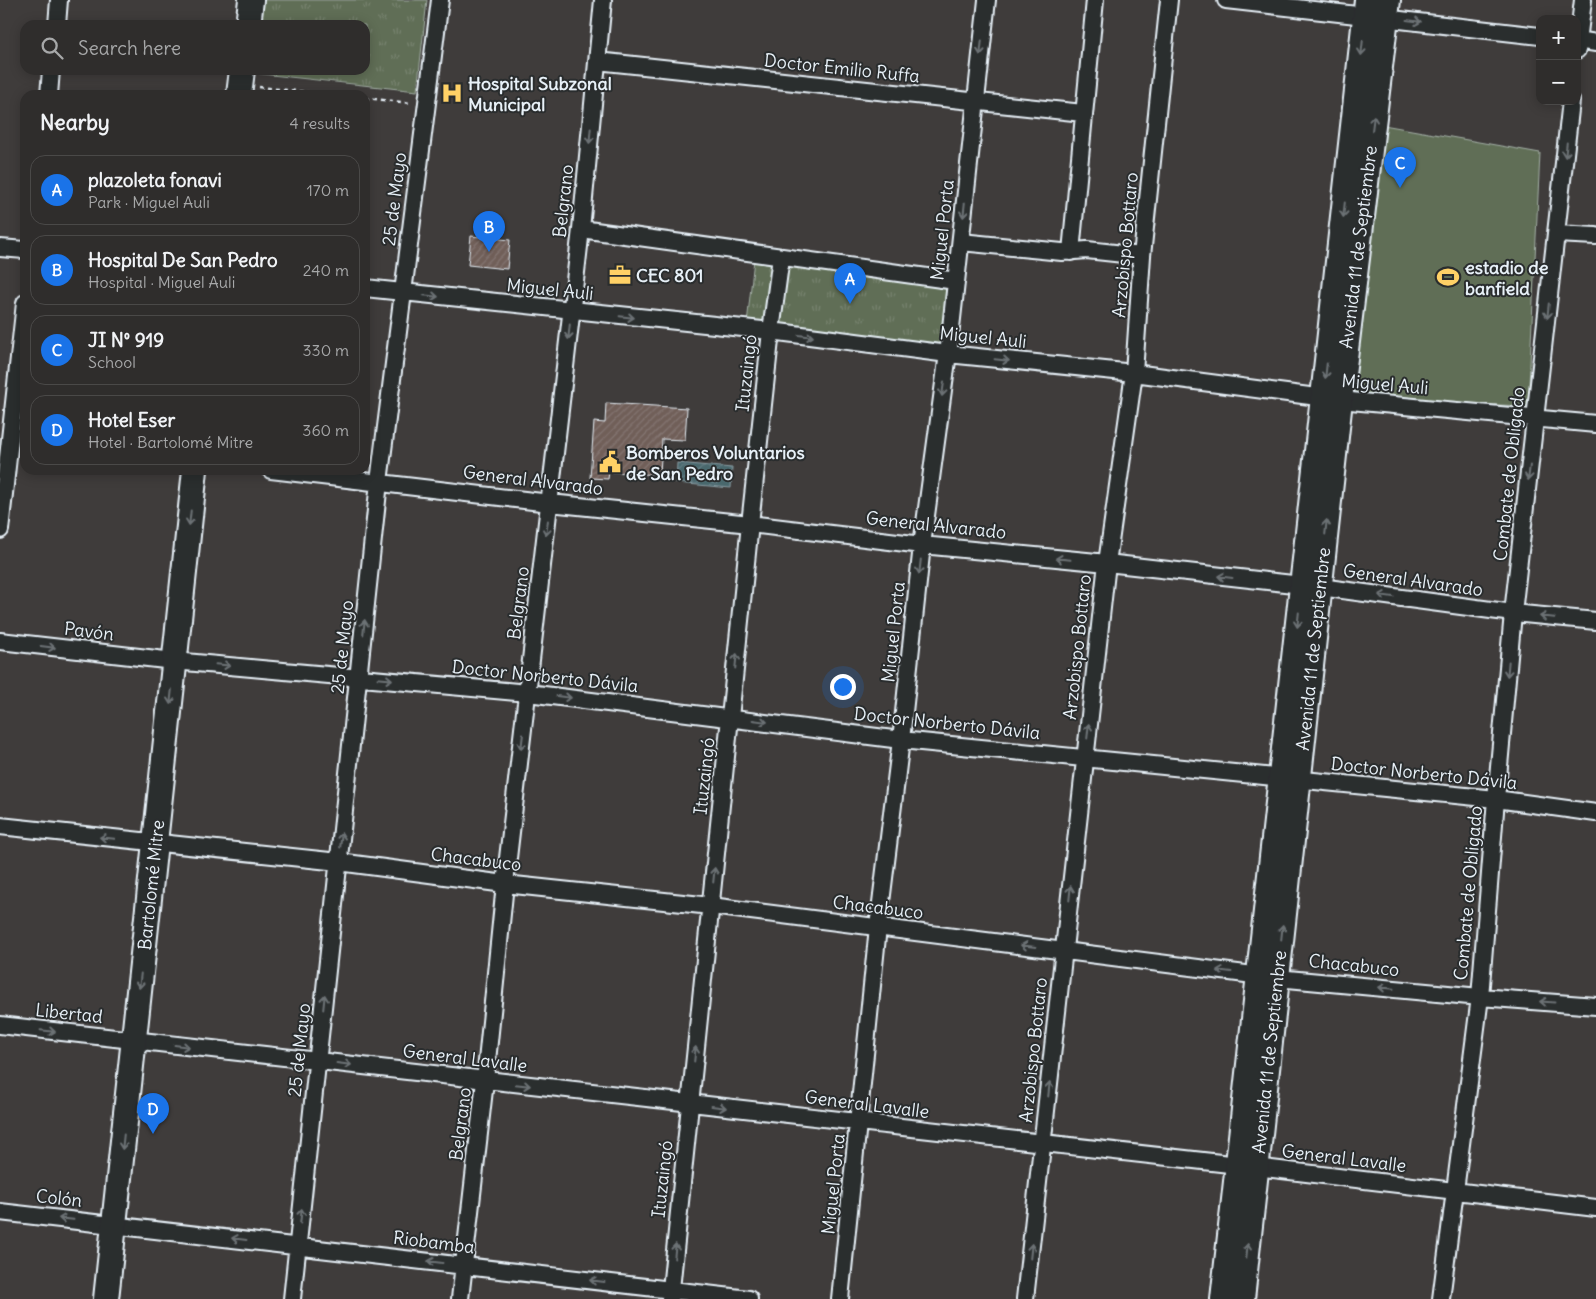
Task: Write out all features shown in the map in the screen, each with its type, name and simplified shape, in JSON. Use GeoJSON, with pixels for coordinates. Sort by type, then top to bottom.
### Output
{"type":"FeatureCollection","features":[{"type":"Feature","properties":{"kind":"main road"},"geometry":{"type":"LineString","coordinates":[[249,20],[251,0]]}},
{"type":"Feature","properties":{"kind":"main road","name":"Avenida 11 de Septiembre"},"geometry":{"type":"LineString","coordinates":[[1223,1299],[1247,1167],[1377,8]]}},
{"type":"Feature","properties":{"kind":"main road","name":"Bartolomé Mitre"},"geometry":{"type":"LineString","coordinates":[[106,1299],[194,475]]}},
{"type":"Feature","properties":{"kind":"main road","name":"Avenida 11 de Septiembre"},"geometry":{"type":"LineString","coordinates":[[1242,1299],[1247,1167]]}},
{"type":"Feature","properties":{"kind":"street"},"geometry":{"type":"LineString","coordinates":[[57,20],[59,0]]}},
{"type":"Feature","properties":{"kind":"street","name":"25 de Mayo"},"geometry":{"type":"LineString","coordinates":[[292,1299],[379,482],[440,0]]}},
{"type":"Feature","properties":{"kind":"street","name":"Belgrano"},"geometry":{"type":"LineString","coordinates":[[460,1299],[505,884],[581,230],[603,0]]}},
{"type":"Feature","properties":{"kind":"street","name":"Miguel Porta"},"geometry":{"type":"LineString","coordinates":[[840,1299],[878,927],[922,545],[948,354],[987,0]]}},
{"type":"Feature","properties":{"kind":"street"},"geometry":{"type":"LineString","coordinates":[[1071,252],[1095,0]]}},
{"type":"Feature","properties":{"kind":"street","name":"Arzobispo Bottaro"},"geometry":{"type":"LineString","coordinates":[[1025,1299],[1107,563],[1134,373],[1142,256],[1169,0]]}},
{"type":"Feature","properties":{"kind":"street"},"geometry":{"type":"LineString","coordinates":[[1226,0],[1377,8],[1536,35]]}},
{"type":"Feature","properties":{"kind":"street"},"geometry":{"type":"LineString","coordinates":[[1581,18],[1583,0]]}},
{"type":"Feature","properties":{"kind":"street"},"geometry":{"type":"LineString","coordinates":[[1581,44],[1596,43]]}},
{"type":"Feature","properties":{"kind":"street","name":"Doctor Emilio Ruffa"},"geometry":{"type":"LineString","coordinates":[[597,61],[1083,113]]}},
{"type":"Feature","properties":{"kind":"street"},"geometry":{"type":"LineString","coordinates":[[49,90],[50,75]]}},
{"type":"Feature","properties":{"kind":"street","name":"Combate de Obligado"},"geometry":{"type":"LineString","coordinates":[[1441,1299],[1480,997],[1514,613],[1571,105]]}},
{"type":"Feature","properties":{"kind":"street"},"geometry":{"type":"LineString","coordinates":[[581,230],[956,281]]}},
{"type":"Feature","properties":{"kind":"street"},"geometry":{"type":"LineString","coordinates":[[1556,234],[1596,236]]}},
{"type":"Feature","properties":{"kind":"street"},"geometry":{"type":"LineString","coordinates":[[961,242],[1062,252],[1088,250],[1142,256]]}},
{"type":"Feature","properties":{"kind":"street"},"geometry":{"type":"LineString","coordinates":[[0,248],[20,250]]}},
{"type":"Feature","properties":{"kind":"street","name":"Ituzaingó"},"geometry":{"type":"LineString","coordinates":[[670,1294],[750,524],[781,257]]}},
{"type":"Feature","properties":{"kind":"street","name":"Miguel Auli"},"geometry":{"type":"LineString","coordinates":[[370,289],[771,331],[948,354],[1134,373],[1332,399],[1596,424]]}},
{"type":"Feature","properties":{"kind":"street"},"geometry":{"type":"LineString","coordinates":[[0,530],[12,442],[20,356]]}},
{"type":"Feature","properties":{"kind":"street","name":"General Alvarado"},"geometry":{"type":"LineString","coordinates":[[316,475],[922,545],[1311,586],[1514,613],[1596,621]]}},
{"type":"Feature","properties":{"kind":"street","name":"Pavón"},"geometry":{"type":"LineString","coordinates":[[0,641],[174,661]]}},
{"type":"Feature","properties":{"kind":"street","name":"Doctor Norberto Dávila"},"geometry":{"type":"LineString","coordinates":[[174,661],[528,692],[901,740],[1496,800],[1596,813]]}},
{"type":"Feature","properties":{"kind":"street","name":"Chacabuco"},"geometry":{"type":"LineString","coordinates":[[0,826],[339,862],[505,884],[711,906],[1268,976],[1480,997],[1596,1006]]}},
{"type":"Feature","properties":{"kind":"street","name":"Libertad"},"geometry":{"type":"LineString","coordinates":[[0,1025],[134,1040]]}},
{"type":"Feature","properties":{"kind":"street","name":"General Lavalle"},"geometry":{"type":"LineString","coordinates":[[134,1040],[1596,1208]]}},
{"type":"Feature","properties":{"kind":"street","name":"Colón"},"geometry":{"type":"LineString","coordinates":[[0,1212],[114,1224]]}},
{"type":"Feature","properties":{"kind":"street","name":"Riobamba"},"geometry":{"type":"LineString","coordinates":[[114,1224],[463,1265],[670,1294],[749,1299]]}},
{"type":"Feature","properties":{"kind":"path"},"geometry":{"type":"LineString","coordinates":[[241,83],[296,90]]}},
{"type":"Feature","properties":{"kind":"path"},"geometry":{"type":"LineString","coordinates":[[370,99],[427,105]]}},
{"type":"Feature","properties":{"kind":"green space"},"geometry":{"type":"Polygon","coordinates":[[[261,0],[427,0],[417,91],[271,75],[370,75],[370,20],[259,20],[261,0]]]}},
{"type":"Feature","properties":{"kind":"green space","name":"estadio de banfield"},"geometry":{"type":"Polygon","coordinates":[[[1378,124],[1540,153],[1528,406],[1351,400],[1378,124]]]}},
{"type":"Feature","properties":{"kind":"green space"},"geometry":{"type":"Polygon","coordinates":[[[754,259],[951,283],[949,346],[747,324],[754,259]]]}},
{"type":"Feature","properties":{"kind":"water"},"geometry":{"type":"Polygon","coordinates":[[[677,463],[732,468],[731,488],[676,483],[677,463]]]}},
{"type":"Feature","properties":{"kind":"building"},"geometry":{"type":"Polygon","coordinates":[[[471,236],[510,240],[507,269],[468,265],[471,236]]]}},
{"type":"Feature","properties":{"kind":"building"},"geometry":{"type":"Polygon","coordinates":[[[606,403],[687,408],[685,440],[662,439],[660,475],[609,472],[608,479],[590,478],[594,422],[605,423],[606,403]]]}},
{"type":"Feature","properties":{"kind":"place","name":"Hospital Subzonal Municipal"},"geometry":{"type":"Point","coordinates":[452,93]}},
{"type":"Feature","properties":{"kind":"place","name":"JI N° 919"},"geometry":{"type":"Point","coordinates":[1400,188]}},
{"type":"Feature","properties":{"kind":"place","name":"Hospital De San Pedro"},"geometry":{"type":"Point","coordinates":[489,252]}},
{"type":"Feature","properties":{"kind":"place","name":"CEC 801"},"geometry":{"type":"Point","coordinates":[620,275]}},
{"type":"Feature","properties":{"kind":"place","name":"estadio de banfield"},"geometry":{"type":"Point","coordinates":[1448,277]}},
{"type":"Feature","properties":{"kind":"place","name":"plazoleta fonavi"},"geometry":{"type":"Point","coordinates":[850,304]}},
{"type":"Feature","properties":{"kind":"place","name":"Bomberos Voluntarios de San Pedro"},"geometry":{"type":"Point","coordinates":[610,462]}},
{"type":"Feature","properties":{"kind":"place","name":"Hotel Eser"},"geometry":{"type":"Point","coordinates":[153,1134]}}]}
